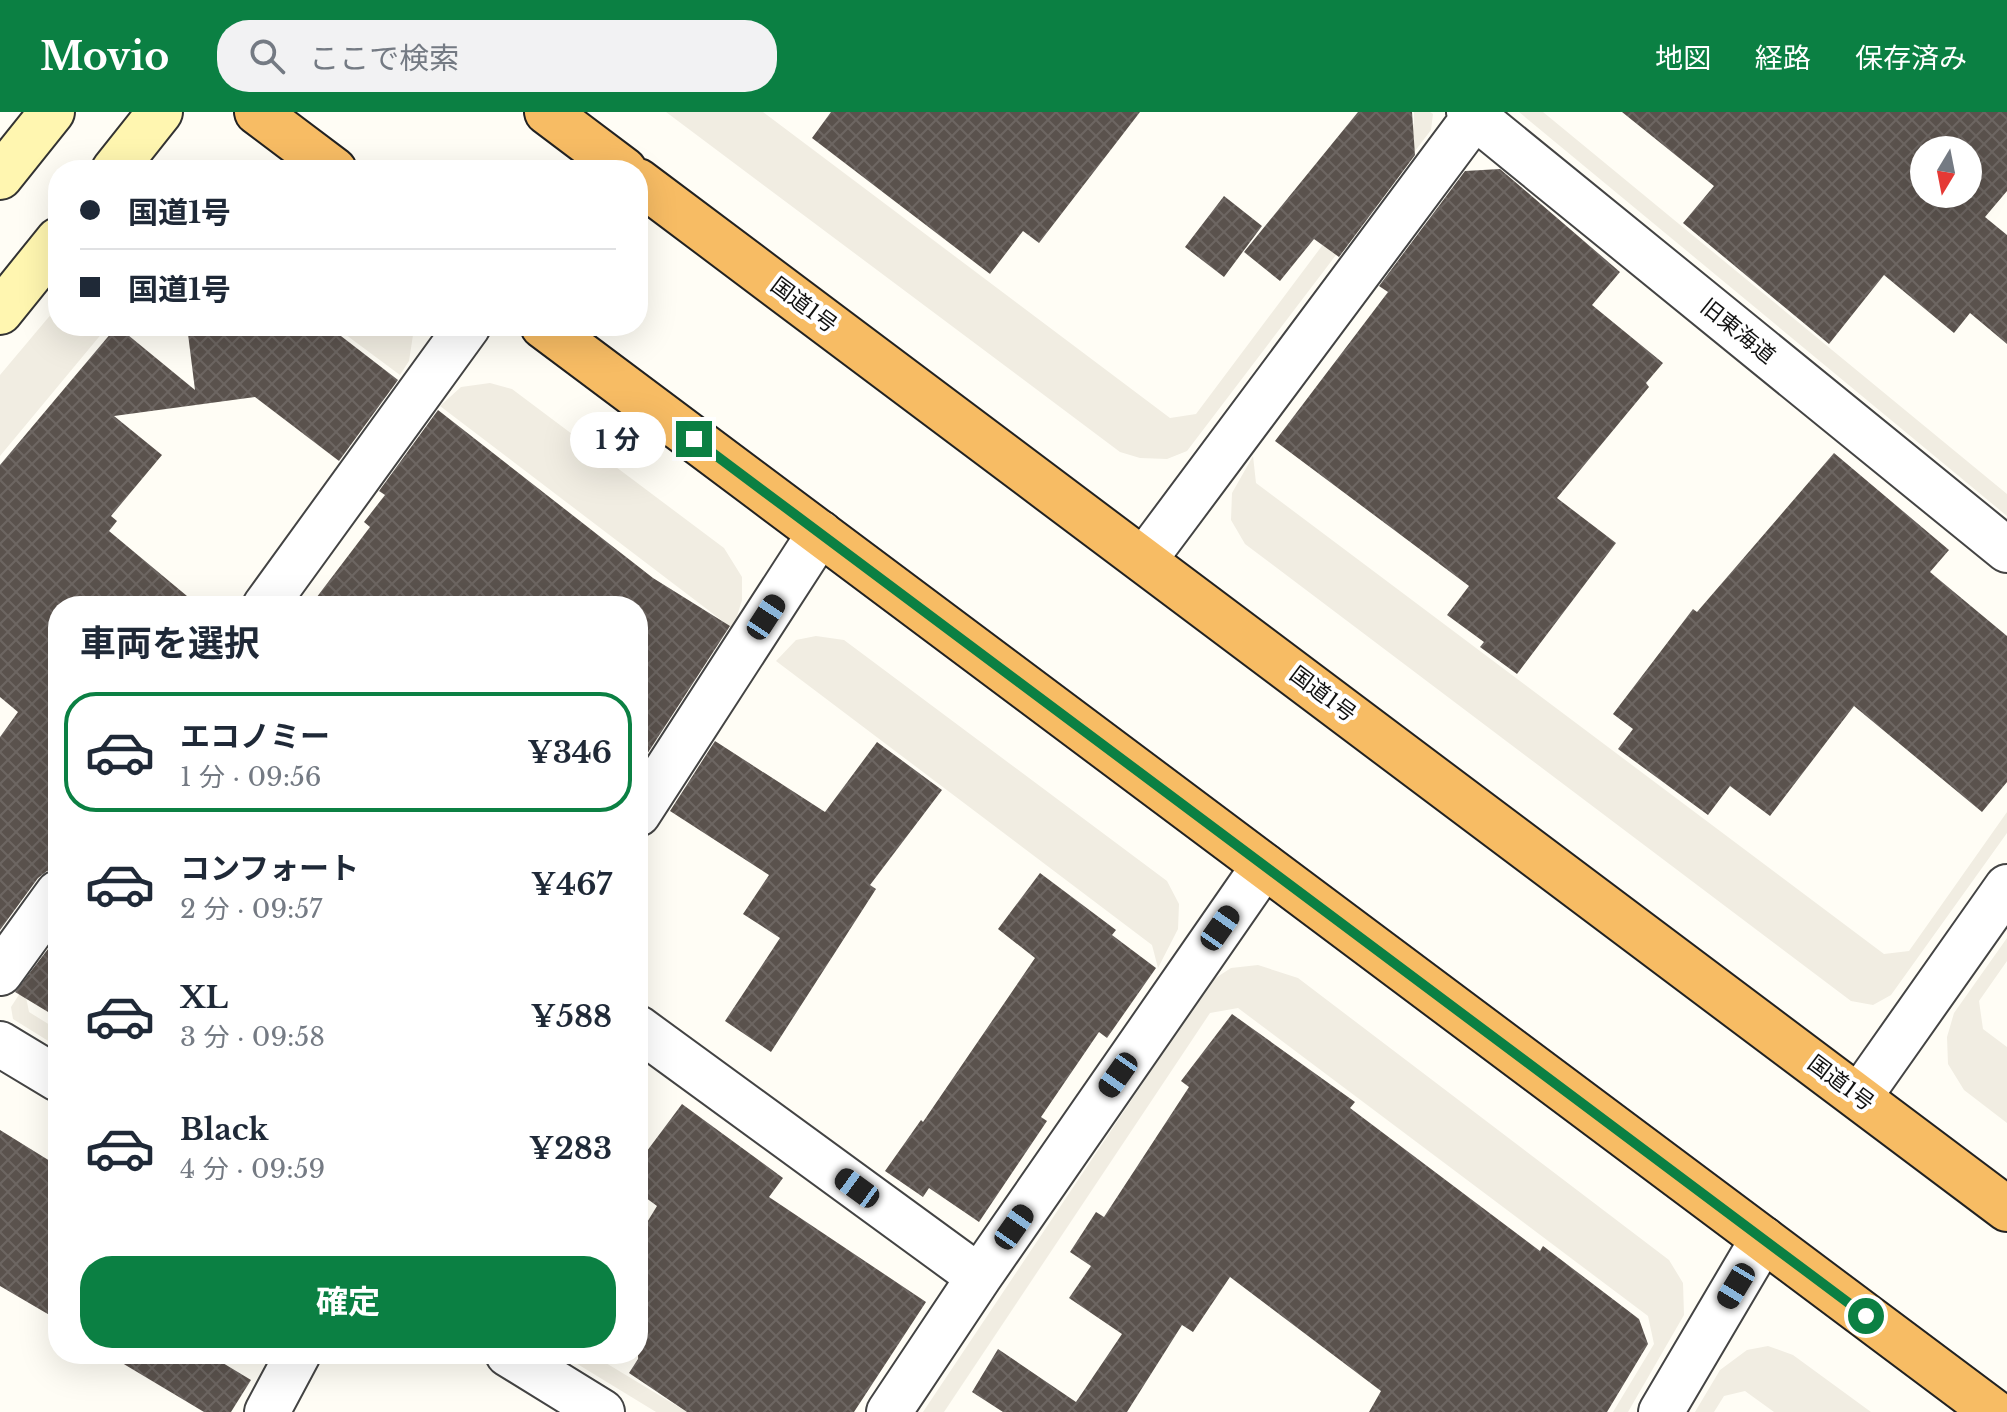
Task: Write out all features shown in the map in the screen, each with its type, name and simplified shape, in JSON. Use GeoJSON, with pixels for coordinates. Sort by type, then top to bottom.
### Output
{"type":"FeatureCollection","features":[{"type":"Feature","properties":{"kind":"highway"},"geometry":{"type":"LineString","coordinates":[[257,112],[321,160]]}},
{"type":"Feature","properties":{"kind":"highway"},"geometry":{"type":"LineString","coordinates":[[547,112],[611,160]]}},
{"type":"Feature","properties":{"kind":"highway","name":"国道1号"},"geometry":{"type":"LineString","coordinates":[[648,188],[1998,1199]]}},
{"type":"Feature","properties":{"kind":"highway"},"geometry":{"type":"LineString","coordinates":[[556,336],[1994,1412]]}},
{"type":"Feature","properties":{"kind":"main road"},"geometry":{"type":"LineString","coordinates":[[0,177],[52,112]]}},
{"type":"Feature","properties":{"kind":"main road"},"geometry":{"type":"LineString","coordinates":[[122,160],[160,112]]}},
{"type":"Feature","properties":{"kind":"main road"},"geometry":{"type":"LineString","coordinates":[[0,312],[48,252]]}},
{"type":"Feature","properties":{"kind":"street","name":"旧東海道"},"geometry":{"type":"LineString","coordinates":[[1474,114],[2007,550]]}},
{"type":"Feature","properties":{"kind":"street"},"geometry":{"type":"LineString","coordinates":[[1144,560],[1474,114]]}},
{"type":"Feature","properties":{"kind":"street"},"geometry":{"type":"LineString","coordinates":[[272,596],[461,336]]}},
{"type":"Feature","properties":{"kind":"street"},"geometry":{"type":"LineString","coordinates":[[648,799],[820,533]]}},
{"type":"Feature","properties":{"kind":"street"},"geometry":{"type":"LineString","coordinates":[[889,1412],[1264,866]]}},
{"type":"Feature","properties":{"kind":"street"},"geometry":{"type":"LineString","coordinates":[[1859,1097],[2007,887]]}},
{"type":"Feature","properties":{"kind":"street"},"geometry":{"type":"LineString","coordinates":[[0,973],[48,907]]}},
{"type":"Feature","properties":{"kind":"street"},"geometry":{"type":"LineString","coordinates":[[648,1035],[979,1277]]}},
{"type":"Feature","properties":{"kind":"street"},"geometry":{"type":"LineString","coordinates":[[0,1044],[48,1073]]}},
{"type":"Feature","properties":{"kind":"street"},"geometry":{"type":"LineString","coordinates":[[1661,1412],[1763,1239]]}},
{"type":"Feature","properties":{"kind":"street"},"geometry":{"type":"LineString","coordinates":[[267,1412],[293,1364]]}},
{"type":"Feature","properties":{"kind":"street"},"geometry":{"type":"LineString","coordinates":[[524,1364],[602,1412]]}},
{"type":"Feature","properties":{"kind":"shaded area"},"geometry":{"type":"Polygon","coordinates":[[[666,112],[763,112],[1170,418],[1196,414],[1414,123],[1414,112],[1433,114],[1431,130],[1187,451],[1167,459],[1140,458],[1120,452],[666,112]]]}},
{"type":"Feature","properties":{"kind":"shaded area"},"geometry":{"type":"Polygon","coordinates":[[[1519,112],[1543,112],[2007,494],[2007,516],[1519,112]]]}},
{"type":"Feature","properties":{"kind":"shaded area"},"geometry":{"type":"Polygon","coordinates":[[[48,318],[48,336],[100,336],[0,456],[0,375],[48,318]]]}},
{"type":"Feature","properties":{"kind":"shaded area"},"geometry":{"type":"Polygon","coordinates":[[[347,336],[413,336],[409,361],[400,375],[347,336]]]}},
{"type":"Feature","properties":{"kind":"shaded area"},"geometry":{"type":"Polygon","coordinates":[[[490,383],[512,389],[724,548],[742,577],[742,600],[733,629],[440,406],[461,387],[490,383]]]}},
{"type":"Feature","properties":{"kind":"shaded area"},"geometry":{"type":"Polygon","coordinates":[[[1253,456],[1256,483],[1884,954],[1909,951],[2007,812],[2007,833],[1891,995],[1873,1005],[1851,1001],[1245,544],[1231,520],[1232,493],[1253,456]]]}},
{"type":"Feature","properties":{"kind":"shaded area"},"geometry":{"type":"Polygon","coordinates":[[[816,636],[844,640],[1167,881],[1179,904],[1178,929],[1158,968],[1152,945],[776,661],[796,640],[816,636]]]}},
{"type":"Feature","properties":{"kind":"shaded area"},"geometry":{"type":"Polygon","coordinates":[[[2007,938],[2007,961],[1979,1001],[1983,1029],[2007,1047],[2007,1123],[1964,1090],[1948,1064],[1947,1037],[1954,1013],[2007,938]]]}},
{"type":"Feature","properties":{"kind":"shaded area"},"geometry":{"type":"Polygon","coordinates":[[[1258,965],[1298,978],[1669,1260],[1683,1283],[1684,1315],[1628,1412],[1613,1412],[1654,1344],[1648,1316],[1238,1008],[1210,1013],[944,1412],[923,1412],[1211,981],[1231,968],[1258,965]]]}},
{"type":"Feature","properties":{"kind":"shaded area"},"geometry":{"type":"Polygon","coordinates":[[[24,987],[29,1012],[48,1024],[48,1041],[13,1019],[11,1007],[24,987]]]}},
{"type":"Feature","properties":{"kind":"shaded area"},"geometry":{"type":"Polygon","coordinates":[[[1768,1346],[1793,1355],[1871,1412],[1774,1412],[1745,1391],[1724,1396],[1714,1412],[1695,1412],[1720,1370],[1747,1350],[1768,1346]]]}},
{"type":"Feature","properties":{"kind":"shaded area"},"geometry":{"type":"Polygon","coordinates":[[[577,1364],[608,1364],[687,1412],[656,1412],[577,1364]]]}},
{"type":"Feature","properties":{"kind":"building"},"geometry":{"type":"Polygon","coordinates":[[[831,112],[1140,112],[1039,243],[1023,231],[990,274],[812,138],[831,112]]]}},
{"type":"Feature","properties":{"kind":"building"},"geometry":{"type":"Polygon","coordinates":[[[1358,112],[1412,112],[1415,155],[1339,257],[1314,239],[1280,281],[1244,252],[1358,112]]]}},
{"type":"Feature","properties":{"kind":"building"},"geometry":{"type":"Polygon","coordinates":[[[1622,112],[2007,112],[2007,191],[1985,217],[2007,235],[2007,344],[1970,313],[1954,333],[1884,275],[1829,344],[1683,223],[1714,186],[1622,112]]]}},
{"type":"Feature","properties":{"kind":"building"},"geometry":{"type":"Polygon","coordinates":[[[1500,169],[1620,272],[1592,305],[1663,363],[1646,383],[1649,387],[1557,498],[1616,543],[1517,674],[1480,647],[1484,642],[1447,615],[1469,586],[1275,441],[1388,292],[1379,286],[1465,171],[1500,169]]]}},
{"type":"Feature","properties":{"kind":"building"},"geometry":{"type":"Polygon","coordinates":[[[1224,196],[1262,226],[1224,277],[1185,247],[1224,196]]]}},
{"type":"Feature","properties":{"kind":"building"},"geometry":{"type":"Polygon","coordinates":[[[109,336],[129,336],[195,390],[188,336],[341,336],[398,380],[339,461],[255,397],[114,416],[162,455],[111,516],[117,521],[109,531],[187,596],[48,596],[48,871],[38,878],[0,930],[0,737],[18,712],[0,697],[0,465],[109,336]]]}},
{"type":"Feature","properties":{"kind":"building"},"geometry":{"type":"Polygon","coordinates":[[[438,410],[653,578],[730,626],[648,753],[648,596],[318,596],[370,527],[364,522],[385,495],[379,491],[438,410]]]}},
{"type":"Feature","properties":{"kind":"building"},"geometry":{"type":"Polygon","coordinates":[[[1834,453],[1949,550],[1930,572],[2007,636],[2007,782],[1982,812],[1854,706],[1770,816],[1730,786],[1708,815],[1618,749],[1633,729],[1613,714],[1693,609],[1697,612],[1834,453]]]}},
{"type":"Feature","properties":{"kind":"building"},"geometry":{"type":"Polygon","coordinates":[[[715,741],[825,812],[877,742],[942,790],[870,885],[876,889],[771,1052],[725,1021],[780,938],[743,914],[769,875],[670,811],[715,741]]]}},
{"type":"Feature","properties":{"kind":"building"},"geometry":{"type":"Polygon","coordinates":[[[1040,873],[1116,930],[1112,935],[1156,968],[1107,1038],[1099,1032],[1041,1117],[1047,1121],[979,1222],[929,1188],[923,1197],[885,1171],[921,1120],[923,1122],[1035,958],[998,929],[1040,873]]]}},
{"type":"Feature","properties":{"kind":"building"},"geometry":{"type":"Polygon","coordinates":[[[48,949],[48,1012],[15,992],[48,949]]]}},
{"type":"Feature","properties":{"kind":"building"},"geometry":{"type":"Polygon","coordinates":[[[1232,1014],[1355,1102],[1350,1108],[1540,1251],[1543,1246],[1639,1319],[1648,1344],[1607,1412],[1369,1412],[1381,1391],[1230,1277],[1193,1332],[1182,1325],[1127,1412],[1003,1412],[972,1392],[998,1349],[1076,1402],[1122,1334],[1069,1298],[1091,1266],[1070,1252],[1096,1212],[1104,1217],[1189,1087],[1181,1081],[1232,1014]]]}},
{"type":"Feature","properties":{"kind":"building"},"geometry":{"type":"Polygon","coordinates":[[[682,1104],[783,1178],[769,1197],[926,1302],[854,1412],[687,1412],[629,1373],[635,1364],[648,1364],[648,1221],[657,1206],[648,1199],[648,1150],[682,1104]]]}},
{"type":"Feature","properties":{"kind":"building"},"geometry":{"type":"Polygon","coordinates":[[[0,1130],[48,1160],[48,1314],[0,1286],[0,1130]]]}},
{"type":"Feature","properties":{"kind":"building"},"geometry":{"type":"Polygon","coordinates":[[[124,1364],[225,1364],[251,1380],[231,1412],[204,1412],[124,1364]]]}},
{"type":"Feature","properties":{"kind":"route"},"geometry":{"type":"LineString","coordinates":[[694,439],[1866,1316]]}}]}
